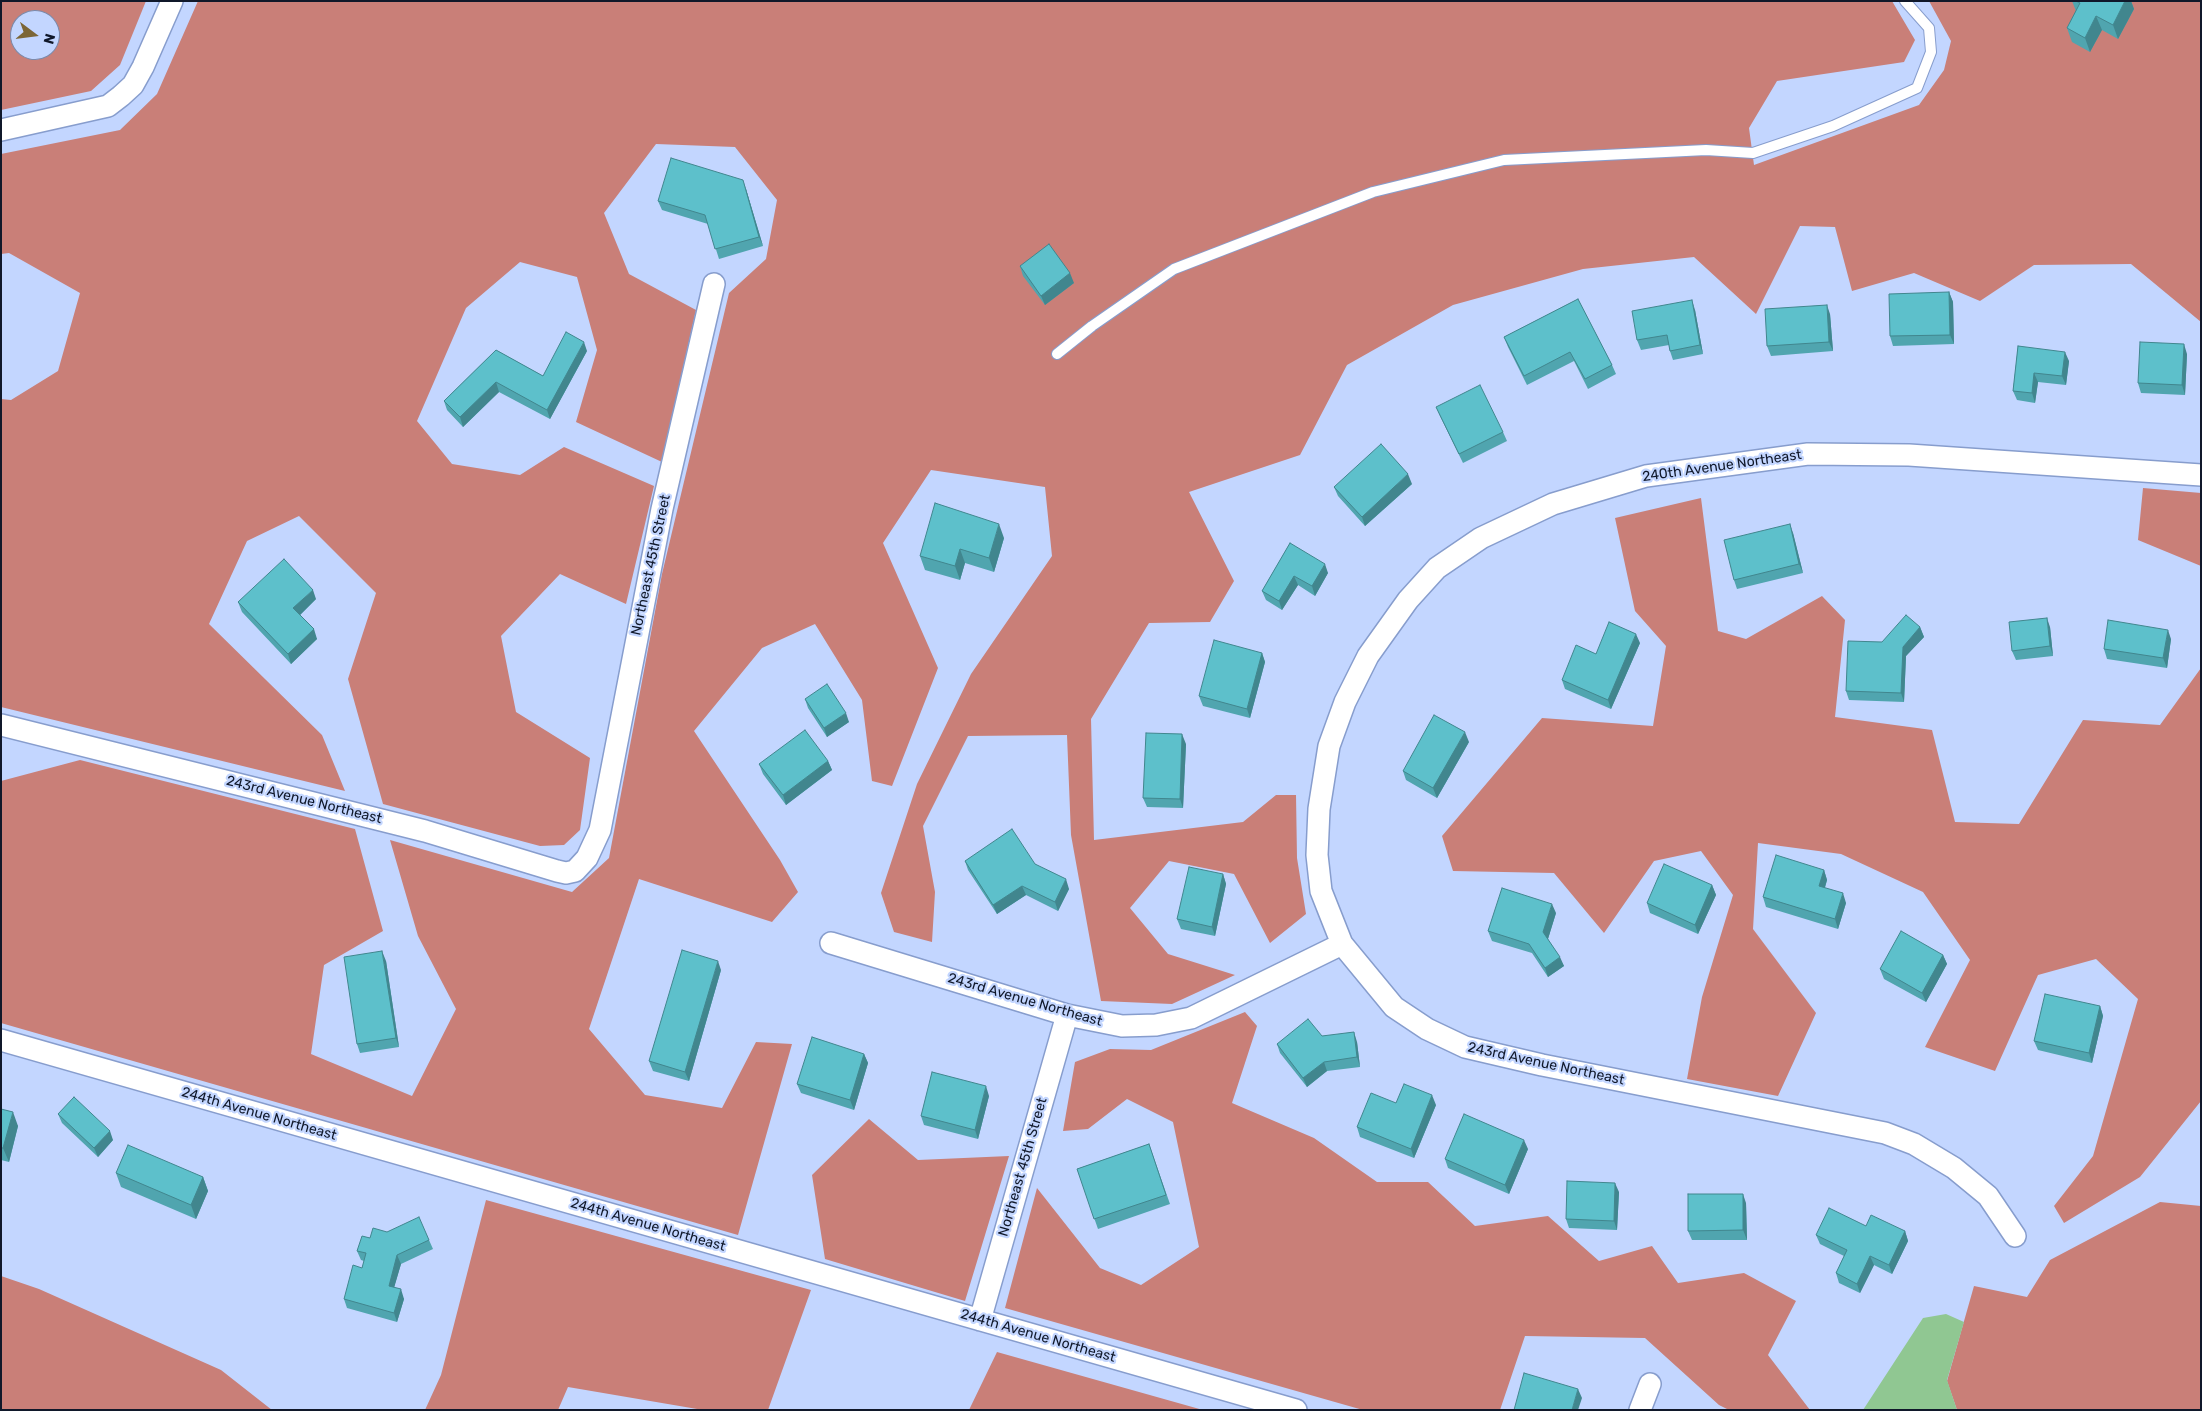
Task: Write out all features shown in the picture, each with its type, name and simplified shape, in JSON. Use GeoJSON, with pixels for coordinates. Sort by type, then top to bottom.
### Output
{"type":"FeatureCollection","features":[{"type":"Feature","properties":{"kind":"street"},"geometry":{"type":"LineString","coordinates":[[1,130],[108,106],[133,86],[172,1]]}},
{"type":"Feature","properties":{"kind":"street","name":"Northeast 45th Street"},"geometry":{"type":"LineString","coordinates":[[594,847],[600,830],[662,509],[714,284]]}},
{"type":"Feature","properties":{"kind":"street","name":"240th Avenue Northeast"},"geometry":{"type":"LineString","coordinates":[[1342,944],[1321,891],[1316,854],[1318,809],[1329,746],[1345,702],[1368,656],[1408,600],[1437,568],[1481,538],[1553,504],[1646,476],[1808,454],[1909,455],[2201,476]]}},
{"type":"Feature","properties":{"kind":"street","name":"243rd Avenue Northeast"},"geometry":{"type":"LineString","coordinates":[[1,725],[425,831],[566,873],[581,866],[594,847]]}},
{"type":"Feature","properties":{"kind":"street","name":"243rd Avenue Northeast"},"geometry":{"type":"LineString","coordinates":[[831,942],[1067,1015],[1122,1026],[1156,1025],[1191,1018],[1342,944],[1394,1007],[1427,1029],[1465,1047],[1542,1065],[1885,1133],[1914,1144],[1954,1168],[1988,1196],[2015,1236]]}},
{"type":"Feature","properties":{"kind":"street","name":"Northeast 45th Street"},"geometry":{"type":"LineString","coordinates":[[980,1320],[1067,1015]]}},
{"type":"Feature","properties":{"kind":"street","name":"244th Avenue Northeast"},"geometry":{"type":"LineString","coordinates":[[1,1040],[1296,1410]]}},
{"type":"Feature","properties":{"kind":"street"},"geometry":{"type":"LineString","coordinates":[[1640,1410],[1650,1384]]}},
{"type":"Feature","properties":{"kind":"lane"},"geometry":{"type":"LineString","coordinates":[[1058,354],[1092,326],[1174,268],[1373,192],[1504,160],[1706,150],[1752,153],[1833,126],[1917,88],[1931,52],[1929,28],[1905,1]]}},
{"type":"Feature","properties":{"kind":"shaded area"},"geometry":{"type":"Polygon","coordinates":[[[1,1],[146,1],[120,65],[91,91],[1,110],[1,1]]]}},
{"type":"Feature","properties":{"kind":"shaded area"},"geometry":{"type":"Polygon","coordinates":[[[198,1],[1892,1],[1915,40],[1904,62],[1777,81],[1749,128],[1754,165],[1919,105],[1944,70],[1951,41],[1929,1],[2201,1],[2201,322],[2131,264],[2034,265],[1980,301],[1914,273],[1852,291],[1835,227],[1800,226],[1756,314],[1694,257],[1583,269],[1453,305],[1347,365],[1300,455],[1189,492],[1234,581],[1210,622],[1149,623],[1091,719],[1094,840],[1243,822],[1276,795],[1296,795],[1297,858],[1306,914],[1270,943],[1234,874],[1169,861],[1130,908],[1168,954],[1235,975],[1172,1004],[1101,1001],[1071,835],[1067,735],[968,736],[923,826],[935,892],[932,942],[894,932],[881,893],[917,784],[971,674],[1052,556],[1045,487],[931,470],[883,543],[938,668],[892,786],[872,781],[862,700],[815,624],[762,648],[694,731],[780,860],[798,892],[772,922],[639,879],[589,1029],[645,1095],[722,1108],[756,1042],[792,1044],[738,1235],[1,1023],[1,781],[80,760],[355,829],[383,931],[324,965],[311,1054],[412,1096],[456,1009],[418,936],[390,840],[572,892],[609,858],[662,574],[729,293],[766,259],[777,200],[735,147],[656,144],[604,213],[629,274],[696,310],[662,462],[576,422],[597,350],[577,277],[520,262],[466,308],[417,421],[452,464],[520,475],[564,447],[654,486],[626,604],[560,574],[501,636],[516,712],[590,758],[580,830],[564,845],[540,846],[383,804],[348,679],[376,593],[299,516],[247,541],[209,624],[322,735],[345,791],[1,707],[1,399],[11,400],[58,371],[80,293],[9,253],[1,254],[1,154],[120,130],[157,94],[198,1]]]}},
{"type":"Feature","properties":{"kind":"shaded area"},"geometry":{"type":"Polygon","coordinates":[[[2143,488],[2201,493],[2201,566],[2138,540],[2143,488]]]}},
{"type":"Feature","properties":{"kind":"shaded area"},"geometry":{"type":"Polygon","coordinates":[[[1701,498],[1718,631],[1746,639],[1822,596],[1845,620],[1835,717],[1932,730],[1955,822],[2019,824],[2083,720],[2160,725],[2201,668],[2201,1101],[2140,1177],[2064,1223],[2054,1206],[2093,1156],[2138,999],[2096,959],[2038,975],[1995,1071],[1925,1047],[1970,960],[1923,892],[1841,854],[1758,843],[1753,929],[1816,1013],[1778,1096],[1687,1079],[1702,997],[1733,895],[1701,851],[1654,861],[1604,933],[1554,873],[1453,871],[1442,836],[1542,718],[1653,726],[1666,646],[1635,611],[1615,518],[1701,498]]]}},
{"type":"Feature","properties":{"kind":"shaded area"},"geometry":{"type":"Polygon","coordinates":[[[1245,1012],[1257,1026],[1232,1103],[1314,1138],[1377,1182],[1428,1182],[1475,1226],[1548,1216],[1599,1261],[1652,1246],[1678,1283],[1744,1273],[1796,1301],[1768,1355],[1810,1410],[1729,1410],[1719,1405],[1645,1338],[1525,1336],[1500,1410],[1363,1410],[1005,1308],[1037,1188],[1100,1268],[1141,1285],[1199,1247],[1173,1122],[1127,1099],[1088,1129],[1063,1131],[1075,1062],[1110,1049],[1151,1050],[1245,1012]]]}},
{"type":"Feature","properties":{"kind":"shaded area"},"geometry":{"type":"Polygon","coordinates":[[[869,1119],[918,1160],[1009,1156],[965,1301],[825,1259],[812,1175],[869,1119]]]}},
{"type":"Feature","properties":{"kind":"shaded area"},"geometry":{"type":"Polygon","coordinates":[[[486,1200],[811,1290],[768,1410],[703,1410],[568,1387],[558,1410],[425,1410],[441,1375],[486,1200]]]}},
{"type":"Feature","properties":{"kind":"shaded area"},"geometry":{"type":"Polygon","coordinates":[[[2160,1202],[2201,1206],[2201,1410],[1957,1410],[1947,1381],[1974,1286],[2027,1297],[2050,1260],[2160,1202]]]}},
{"type":"Feature","properties":{"kind":"shaded area"},"geometry":{"type":"Polygon","coordinates":[[[1,1276],[39,1289],[221,1370],[272,1410],[1,1410],[1,1276]]]}},
{"type":"Feature","properties":{"kind":"shaded area"},"geometry":{"type":"Polygon","coordinates":[[[1946,1314],[1964,1322],[1947,1380],[1957,1410],[1863,1410],[1923,1318],[1946,1314]]]}},
{"type":"Feature","properties":{"kind":"shaded area"},"geometry":{"type":"Polygon","coordinates":[[[997,1352],[1203,1410],[969,1410],[997,1352]]]}},
{"type":"Feature","properties":{"kind":"building"},"geometry":{"type":"Polygon","coordinates":[[[2076,1],[2125,1],[2113,25],[2096,16],[2085,38],[2067,28],[2080,3],[2076,1]]]}},
{"type":"Feature","properties":{"kind":"building"},"geometry":{"type":"Polygon","coordinates":[[[671,158],[743,180],[759,237],[715,249],[705,215],[658,201],[671,158]]]}},
{"type":"Feature","properties":{"kind":"building"},"geometry":{"type":"Polygon","coordinates":[[[1049,244],[1070,273],[1041,296],[1020,266],[1049,244]]]}},
{"type":"Feature","properties":{"kind":"building"},"geometry":{"type":"Polygon","coordinates":[[[1949,292],[1950,335],[1890,336],[1889,294],[1949,292]]]}},
{"type":"Feature","properties":{"kind":"building"},"geometry":{"type":"Polygon","coordinates":[[[1578,299],[1612,365],[1585,379],[1570,352],[1524,376],[1504,337],[1578,299]]]}},
{"type":"Feature","properties":{"kind":"building"},"geometry":{"type":"Polygon","coordinates":[[[1692,300],[1700,345],[1670,351],[1667,335],[1637,340],[1632,311],[1692,300]]]}},
{"type":"Feature","properties":{"kind":"building"},"geometry":{"type":"Polygon","coordinates":[[[1827,305],[1829,342],[1767,346],[1765,309],[1827,305]]]}},
{"type":"Feature","properties":{"kind":"building"},"geometry":{"type":"Polygon","coordinates":[[[566,332],[584,342],[547,410],[496,382],[460,417],[444,401],[496,350],[543,376],[566,332]]]}},
{"type":"Feature","properties":{"kind":"building"},"geometry":{"type":"Polygon","coordinates":[[[2140,342],[2184,344],[2182,385],[2138,383],[2140,342]]]}},
{"type":"Feature","properties":{"kind":"building"},"geometry":{"type":"Polygon","coordinates":[[[2018,346],[2065,352],[2062,376],[2034,373],[2032,393],[2013,391],[2018,346]]]}},
{"type":"Feature","properties":{"kind":"building"},"geometry":{"type":"Polygon","coordinates":[[[1480,385],[1503,432],[1459,454],[1436,407],[1480,385]]]}},
{"type":"Feature","properties":{"kind":"building"},"geometry":{"type":"Polygon","coordinates":[[[1381,444],[1408,474],[1362,517],[1334,487],[1381,444]]]}},
{"type":"Feature","properties":{"kind":"building"},"geometry":{"type":"Polygon","coordinates":[[[935,503],[999,524],[989,558],[960,549],[955,566],[920,556],[935,503]]]}},
{"type":"Feature","properties":{"kind":"building"},"geometry":{"type":"Polygon","coordinates":[[[1790,524],[1799,564],[1734,580],[1724,540],[1790,524]]]}},
{"type":"Feature","properties":{"kind":"building"},"geometry":{"type":"Polygon","coordinates":[[[1290,543],[1325,564],[1312,586],[1294,576],[1279,601],[1262,591],[1290,543]]]}},
{"type":"Feature","properties":{"kind":"building"},"geometry":{"type":"Polygon","coordinates":[[[284,559],[313,590],[293,608],[314,629],[288,654],[238,602],[284,559]]]}},
{"type":"Feature","properties":{"kind":"building"},"geometry":{"type":"Polygon","coordinates":[[[1906,615],[1920,627],[1903,647],[1901,693],[1846,691],[1848,641],[1882,642],[1906,615]]]}},
{"type":"Feature","properties":{"kind":"building"},"geometry":{"type":"Polygon","coordinates":[[[2047,618],[2050,646],[2012,651],[2009,622],[2047,618]]]}},
{"type":"Feature","properties":{"kind":"building"},"geometry":{"type":"Polygon","coordinates":[[[2108,620],[2168,630],[2163,658],[2104,649],[2108,620]]]}},
{"type":"Feature","properties":{"kind":"building"},"geometry":{"type":"Polygon","coordinates":[[[1609,622],[1636,634],[1608,700],[1562,680],[1576,645],[1596,654],[1609,622]]]}},
{"type":"Feature","properties":{"kind":"building"},"geometry":{"type":"Polygon","coordinates":[[[1214,640],[1262,653],[1247,709],[1199,696],[1214,640]]]}},
{"type":"Feature","properties":{"kind":"building"},"geometry":{"type":"Polygon","coordinates":[[[827,684],[846,713],[824,728],[805,699],[827,684]]]}},
{"type":"Feature","properties":{"kind":"building"},"geometry":{"type":"Polygon","coordinates":[[[1434,715],[1465,732],[1433,788],[1403,771],[1434,715]]]}},
{"type":"Feature","properties":{"kind":"building"},"geometry":{"type":"Polygon","coordinates":[[[805,730],[828,761],[783,795],[759,764],[805,730]]]}},
{"type":"Feature","properties":{"kind":"building"},"geometry":{"type":"Polygon","coordinates":[[[1146,733],[1182,734],[1180,799],[1143,798],[1146,733]]]}},
{"type":"Feature","properties":{"kind":"building"},"geometry":{"type":"Polygon","coordinates":[[[1012,829],[1035,864],[1066,879],[1055,902],[1022,886],[993,905],[965,861],[1012,829]]]}},
{"type":"Feature","properties":{"kind":"building"},"geometry":{"type":"Polygon","coordinates":[[[1776,855],[1824,870],[1819,886],[1843,893],[1835,919],[1763,897],[1776,855]]]}},
{"type":"Feature","properties":{"kind":"building"},"geometry":{"type":"Polygon","coordinates":[[[1664,864],[1712,885],[1695,925],[1647,903],[1664,864]]]}},
{"type":"Feature","properties":{"kind":"building"},"geometry":{"type":"Polygon","coordinates":[[[1189,867],[1223,874],[1212,927],[1177,919],[1189,867]]]}},
{"type":"Feature","properties":{"kind":"building"},"geometry":{"type":"Polygon","coordinates":[[[1502,888],[1552,904],[1543,932],[1560,957],[1545,968],[1529,944],[1488,931],[1502,888]]]}},
{"type":"Feature","properties":{"kind":"building"},"geometry":{"type":"Polygon","coordinates":[[[1901,931],[1943,955],[1922,993],[1880,969],[1901,931]]]}},
{"type":"Feature","properties":{"kind":"building"},"geometry":{"type":"Polygon","coordinates":[[[682,950],[718,961],[685,1072],[649,1061],[682,950]]]}},
{"type":"Feature","properties":{"kind":"building"},"geometry":{"type":"Polygon","coordinates":[[[382,951],[396,1038],[357,1044],[344,957],[382,951]]]}},
{"type":"Feature","properties":{"kind":"building"},"geometry":{"type":"Polygon","coordinates":[[[2045,994],[2100,1006],[2089,1053],[2034,1041],[2045,994]]]}},
{"type":"Feature","properties":{"kind":"building"},"geometry":{"type":"Polygon","coordinates":[[[1308,1019],[1322,1036],[1354,1032],[1357,1057],[1324,1062],[1303,1078],[1277,1044],[1308,1019]]]}},
{"type":"Feature","properties":{"kind":"building"},"geometry":{"type":"Polygon","coordinates":[[[812,1037],[864,1054],[850,1100],[797,1084],[812,1037]]]}},
{"type":"Feature","properties":{"kind":"building"},"geometry":{"type":"Polygon","coordinates":[[[932,1072],[986,1086],[975,1130],[921,1116],[932,1072]]]}},
{"type":"Feature","properties":{"kind":"building"},"geometry":{"type":"Polygon","coordinates":[[[1404,1084],[1432,1095],[1411,1149],[1357,1127],[1371,1093],[1396,1103],[1404,1084]]]}},
{"type":"Feature","properties":{"kind":"building"},"geometry":{"type":"Polygon","coordinates":[[[74,1097],[110,1131],[94,1148],[58,1114],[74,1097]]]}},
{"type":"Feature","properties":{"kind":"building"},"geometry":{"type":"Polygon","coordinates":[[[1,1109],[13,1112],[3,1148],[1,1148],[1,1109]]]}},
{"type":"Feature","properties":{"kind":"building"},"geometry":{"type":"Polygon","coordinates":[[[1464,1114],[1524,1140],[1505,1185],[1445,1159],[1464,1114]]]}},
{"type":"Feature","properties":{"kind":"building"},"geometry":{"type":"Polygon","coordinates":[[[1149,1144],[1166,1195],[1094,1219],[1077,1169],[1149,1144]]]}},
{"type":"Feature","properties":{"kind":"building"},"geometry":{"type":"Polygon","coordinates":[[[128,1145],[203,1177],[191,1205],[116,1173],[128,1145]]]}},
{"type":"Feature","properties":{"kind":"building"},"geometry":{"type":"Polygon","coordinates":[[[1567,1181],[1615,1183],[1614,1221],[1566,1219],[1567,1181]]]}},
{"type":"Feature","properties":{"kind":"building"},"geometry":{"type":"Polygon","coordinates":[[[1688,1194],[1743,1194],[1743,1230],[1688,1231],[1688,1194]]]}},
{"type":"Feature","properties":{"kind":"building"},"geometry":{"type":"Polygon","coordinates":[[[1829,1208],[1866,1226],[1871,1215],[1905,1231],[1889,1265],[1870,1256],[1857,1284],[1836,1273],[1847,1250],[1816,1235],[1829,1208]]]}},
{"type":"Feature","properties":{"kind":"building"},"geometry":{"type":"Polygon","coordinates":[[[419,1217],[429,1240],[397,1255],[389,1286],[401,1289],[394,1313],[344,1299],[353,1265],[362,1268],[366,1253],[357,1251],[362,1236],[370,1238],[373,1228],[387,1232],[419,1217]]]}},
{"type":"Feature","properties":{"kind":"building"},"geometry":{"type":"Polygon","coordinates":[[[1524,1373],[1578,1389],[1572,1410],[1514,1410],[1524,1373]]]}}]}
